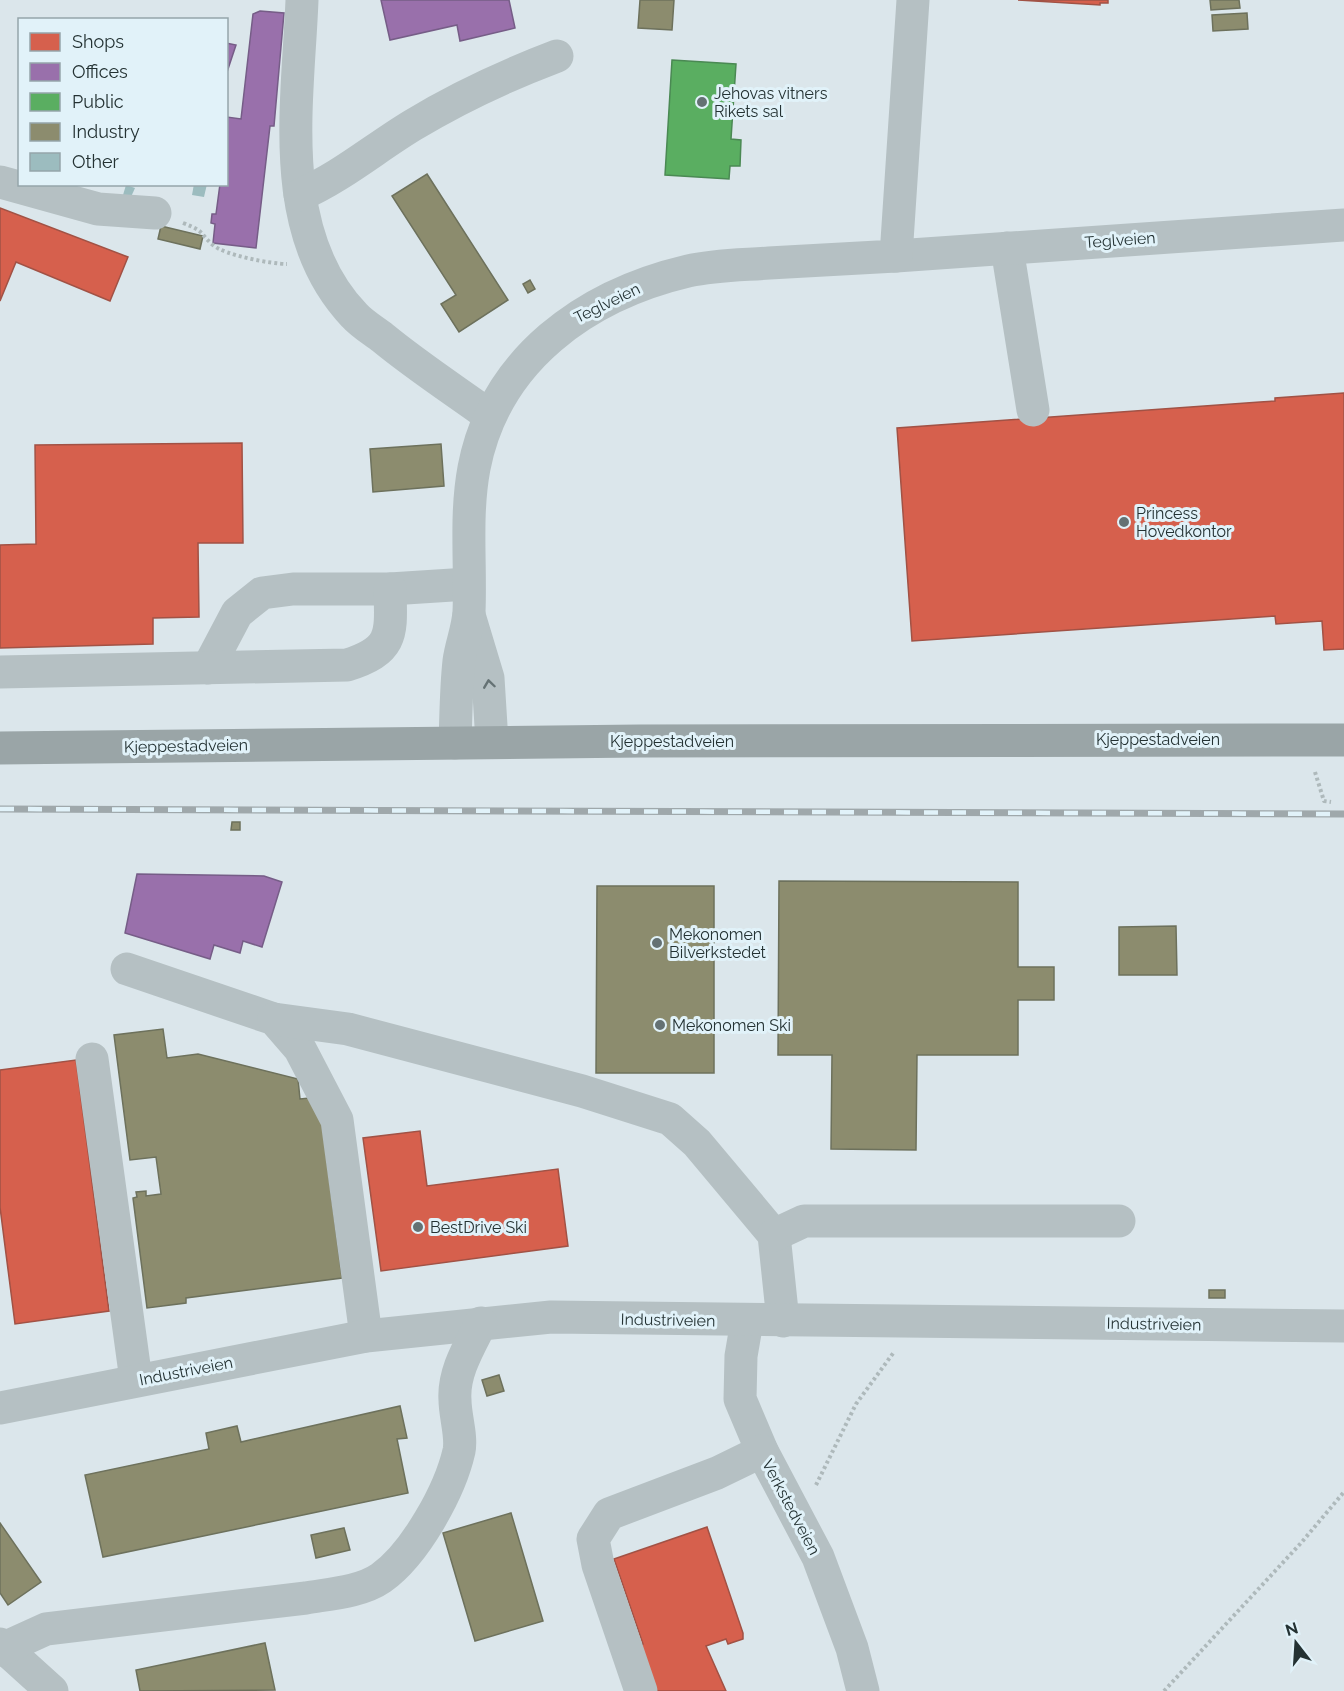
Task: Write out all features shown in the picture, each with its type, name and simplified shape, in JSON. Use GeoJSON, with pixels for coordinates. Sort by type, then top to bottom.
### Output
{"type":"FeatureCollection","features":[{"type":"Feature","properties":{"kind":"main road","name":"Kjeppestadveien"},"geometry":{"type":"LineString","coordinates":[[0,748],[492,742],[1344,740]]}},
{"type":"Feature","properties":{"kind":"street"},"geometry":{"type":"LineString","coordinates":[[302,0],[295,141],[300,195],[310,237],[325,274],[354,315],[407,357],[490,416]]}},
{"type":"Feature","properties":{"kind":"street"},"geometry":{"type":"LineString","coordinates":[[896,256],[913,0]]}},
{"type":"Feature","properties":{"kind":"street"},"geometry":{"type":"LineString","coordinates":[[300,195],[325,184],[412,125],[464,96],[557,56]]}},
{"type":"Feature","properties":{"kind":"street"},"geometry":{"type":"LineString","coordinates":[[0,182],[98,209],[155,213]]}},
{"type":"Feature","properties":{"kind":"street","name":"Teglveien"},"geometry":{"type":"LineString","coordinates":[[455,743],[459,660],[469,599],[471,494],[474,467],[490,416],[507,388],[545,340],[592,306],[621,292],[688,271],[722,266],[1344,225]]}},
{"type":"Feature","properties":{"kind":"street"},"geometry":{"type":"LineString","coordinates":[[1007,248],[1033,410]]}},
{"type":"Feature","properties":{"kind":"street"},"geometry":{"type":"LineString","coordinates":[[208,668],[237,613],[262,593],[293,590],[390,589],[469,599]]}},
{"type":"Feature","properties":{"kind":"street"},"geometry":{"type":"LineString","coordinates":[[0,672],[348,665],[368,659],[385,646],[391,632],[390,589]]}},
{"type":"Feature","properties":{"kind":"street","name":"Teglveien"},"geometry":{"type":"LineString","coordinates":[[469,599],[488,678],[492,742]]}},
{"type":"Feature","properties":{"kind":"street"},"geometry":{"type":"LineString","coordinates":[[127,969],[274,1019],[348,1029],[582,1091],[670,1119],[697,1143],[774,1235],[783,1321]]}},
{"type":"Feature","properties":{"kind":"street"},"geometry":{"type":"LineString","coordinates":[[274,1019],[300,1049],[337,1120],[366,1336]]}},
{"type":"Feature","properties":{"kind":"street"},"geometry":{"type":"LineString","coordinates":[[92,1059],[136,1380]]}},
{"type":"Feature","properties":{"kind":"street"},"geometry":{"type":"LineString","coordinates":[[774,1235],[804,1221],[1119,1221]]}},
{"type":"Feature","properties":{"kind":"street","name":"Industriveien"},"geometry":{"type":"LineString","coordinates":[[0,1408],[366,1336],[551,1317],[1344,1326]]}},
{"type":"Feature","properties":{"kind":"street","name":"Verkstedveien"},"geometry":{"type":"LineString","coordinates":[[747,1321],[741,1356],[740,1399],[762,1451],[818,1557],[852,1648],[863,1691]]}},
{"type":"Feature","properties":{"kind":"street"},"geometry":{"type":"LineString","coordinates":[[52,1691],[1,1647],[46,1629],[306,1598],[344,1591],[380,1579],[410,1551],[446,1487],[460,1449],[454,1398],[461,1363],[482,1323]]}},
{"type":"Feature","properties":{"kind":"street"},"geometry":{"type":"LineString","coordinates":[[641,1691],[598,1565],[594,1539],[609,1514],[717,1473],[762,1451]]}},
{"type":"Feature","properties":{"kind":"path"},"geometry":{"type":"LineString","coordinates":[[155,213],[202,230],[214,247],[267,263],[298,265],[320,261]]}},
{"type":"Feature","properties":{"kind":"path"},"geometry":{"type":"LineString","coordinates":[[801,1525],[822,1467],[856,1404],[882,1366],[920,1322]]}},
{"type":"Feature","properties":{"kind":"path"},"geometry":{"type":"LineString","coordinates":[[1164,1691],[1301,1543],[1344,1492]]}},
{"type":"Feature","properties":{"kind":"building: Shops"},"geometry":{"type":"Polygon","coordinates":[[[1018,0],[1108,0],[1108,3],[1100,3],[1100,5],[1018,0]]]}},
{"type":"Feature","properties":{"kind":"building: Shops"},"geometry":{"type":"Polygon","coordinates":[[[0,208],[128,257],[110,301],[16,262],[0,301],[0,208]]]}},
{"type":"Feature","properties":{"kind":"building: Shops","name":"Princess Hovedkontor"},"geometry":{"type":"Polygon","coordinates":[[[1344,393],[1344,649],[1324,650],[1322,621],[1276,624],[1275,616],[912,641],[897,428],[1275,401],[1275,398],[1344,393]]]}},
{"type":"Feature","properties":{"kind":"building: Shops"},"geometry":{"type":"Polygon","coordinates":[[[242,443],[243,543],[198,543],[199,617],[153,618],[153,644],[0,648],[0,545],[36,544],[35,445],[242,443]]]}},
{"type":"Feature","properties":{"kind":"building: Shops"},"geometry":{"type":"Polygon","coordinates":[[[76,1060],[109,1311],[15,1324],[0,1207],[0,1070],[76,1060]]]}},
{"type":"Feature","properties":{"kind":"building: Shops"},"geometry":{"type":"Polygon","coordinates":[[[420,1131],[427,1186],[558,1169],[568,1246],[381,1271],[363,1138],[420,1131]]]}},
{"type":"Feature","properties":{"kind":"building: Shops"},"geometry":{"type":"Polygon","coordinates":[[[707,1527],[743,1633],[743,1639],[728,1644],[726,1639],[706,1646],[726,1691],[653,1691],[638,1646],[643,1644],[614,1559],[707,1527]]]}},
{"type":"Feature","properties":{"kind":"building: Offices"},"geometry":{"type":"Polygon","coordinates":[[[381,0],[509,0],[515,28],[460,41],[457,25],[390,40],[381,0]]]}},
{"type":"Feature","properties":{"kind":"building: Offices"},"geometry":{"type":"Polygon","coordinates":[[[260,11],[284,13],[274,126],[270,126],[256,248],[213,243],[215,224],[211,223],[212,214],[216,214],[220,186],[228,186],[228,117],[241,119],[253,14],[260,11]]]}},
{"type":"Feature","properties":{"kind":"building: Offices"},"geometry":{"type":"Polygon","coordinates":[[[228,43],[236,45],[228,69],[228,43]]]}},
{"type":"Feature","properties":{"kind":"building: Offices"},"geometry":{"type":"Polygon","coordinates":[[[137,874],[264,876],[282,882],[262,947],[243,941],[240,953],[214,945],[210,959],[125,933],[137,874]]]}},
{"type":"Feature","properties":{"kind":"building: Public","name":"Jehovas vitners Rikets sal"},"geometry":{"type":"Polygon","coordinates":[[[672,60],[736,64],[731,139],[741,140],[740,166],[730,166],[729,179],[665,175],[672,60]]]}},
{"type":"Feature","properties":{"kind":"building: Industry"},"geometry":{"type":"Polygon","coordinates":[[[640,0],[674,0],[672,30],[638,28],[640,0]]]}},
{"type":"Feature","properties":{"kind":"building: Industry"},"geometry":{"type":"Polygon","coordinates":[[[1210,0],[1239,0],[1240,8],[1211,10],[1210,0]]]}},
{"type":"Feature","properties":{"kind":"building: Industry"},"geometry":{"type":"Polygon","coordinates":[[[1247,13],[1248,29],[1213,31],[1212,15],[1247,13]]]}},
{"type":"Feature","properties":{"kind":"building: Industry"},"geometry":{"type":"Polygon","coordinates":[[[427,174],[508,300],[459,332],[441,304],[456,295],[392,196],[427,174]]]}},
{"type":"Feature","properties":{"kind":"building: Industry"},"geometry":{"type":"Polygon","coordinates":[[[161,226],[203,236],[200,249],[158,239],[161,226]]]}},
{"type":"Feature","properties":{"kind":"building: Industry"},"geometry":{"type":"Polygon","coordinates":[[[530,280],[535,289],[528,293],[523,284],[530,280]]]}},
{"type":"Feature","properties":{"kind":"building: Industry"},"geometry":{"type":"Polygon","coordinates":[[[441,444],[444,486],[373,492],[370,449],[441,444]]]}},
{"type":"Feature","properties":{"kind":"building: Industry"},"geometry":{"type":"Polygon","coordinates":[[[232,822],[240,822],[240,830],[231,830],[232,822]]]}},
{"type":"Feature","properties":{"kind":"building: Industry"},"geometry":{"type":"Polygon","coordinates":[[[779,881],[1018,882],[1018,967],[1054,967],[1054,1000],[1018,1000],[1018,1055],[917,1055],[916,1150],[831,1149],[832,1055],[778,1055],[779,881]]]}},
{"type":"Feature","properties":{"kind":"building: Industry"},"geometry":{"type":"Polygon","coordinates":[[[597,886],[714,886],[714,1073],[596,1073],[597,886]]]}},
{"type":"Feature","properties":{"kind":"building: Industry"},"geometry":{"type":"Polygon","coordinates":[[[1176,926],[1177,975],[1119,975],[1119,927],[1176,926]]]}},
{"type":"Feature","properties":{"kind":"building: Industry"},"geometry":{"type":"Polygon","coordinates":[[[163,1029],[167,1058],[198,1054],[298,1079],[300,1099],[319,1097],[342,1278],[186,1298],[186,1303],[147,1308],[133,1198],[137,1197],[136,1192],[146,1191],[146,1196],[161,1194],[156,1157],[130,1160],[114,1035],[163,1029]]]}},
{"type":"Feature","properties":{"kind":"building: Industry"},"geometry":{"type":"Polygon","coordinates":[[[1209,1290],[1225,1290],[1225,1298],[1209,1298],[1209,1290]]]}},
{"type":"Feature","properties":{"kind":"building: Industry"},"geometry":{"type":"Polygon","coordinates":[[[499,1375],[504,1391],[487,1396],[482,1380],[499,1375]]]}},
{"type":"Feature","properties":{"kind":"building: Industry"},"geometry":{"type":"Polygon","coordinates":[[[400,1406],[407,1438],[397,1439],[408,1493],[103,1557],[85,1475],[209,1449],[206,1433],[237,1426],[241,1442],[400,1406]]]}},
{"type":"Feature","properties":{"kind":"building: Industry"},"geometry":{"type":"Polygon","coordinates":[[[511,1513],[543,1621],[475,1641],[443,1533],[511,1513]]]}},
{"type":"Feature","properties":{"kind":"building: Industry"},"geometry":{"type":"Polygon","coordinates":[[[0,1523],[41,1582],[8,1605],[0,1593],[0,1523]]]}},
{"type":"Feature","properties":{"kind":"building: Industry"},"geometry":{"type":"Polygon","coordinates":[[[344,1528],[350,1550],[316,1558],[311,1535],[344,1528]]]}},
{"type":"Feature","properties":{"kind":"building: Industry"},"geometry":{"type":"Polygon","coordinates":[[[265,1643],[275,1690],[140,1691],[136,1670],[265,1643]]]}},
{"type":"Feature","properties":{"kind":"building: Other"},"geometry":{"type":"Polygon","coordinates":[[[126,186],[135,188],[131,197],[123,195],[126,186]]]}},
{"type":"Feature","properties":{"kind":"building: Other"},"geometry":{"type":"Polygon","coordinates":[[[194,186],[207,186],[204,197],[192,195],[194,186]]]}},
{"type":"Feature","properties":{"kind":"railway"},"geometry":{"type":"LineString","coordinates":[[0,809],[1344,814]]}},
{"type":"Feature","properties":{"kind":"place","name":"Jehovas vitners Rikets sal"},"geometry":{"type":"Point","coordinates":[702,102]}},
{"type":"Feature","properties":{"kind":"place","name":"Princess Hovedkontor"},"geometry":{"type":"Point","coordinates":[1124,522]}},
{"type":"Feature","properties":{"kind":"place","name":"Mekonomen Bilverkstedet"},"geometry":{"type":"Point","coordinates":[657,943]}},
{"type":"Feature","properties":{"kind":"place","name":"Mekonomen Ski"},"geometry":{"type":"Point","coordinates":[660,1025]}},
{"type":"Feature","properties":{"kind":"place","name":"BestDrive Ski"},"geometry":{"type":"Point","coordinates":[418,1227]}}]}
